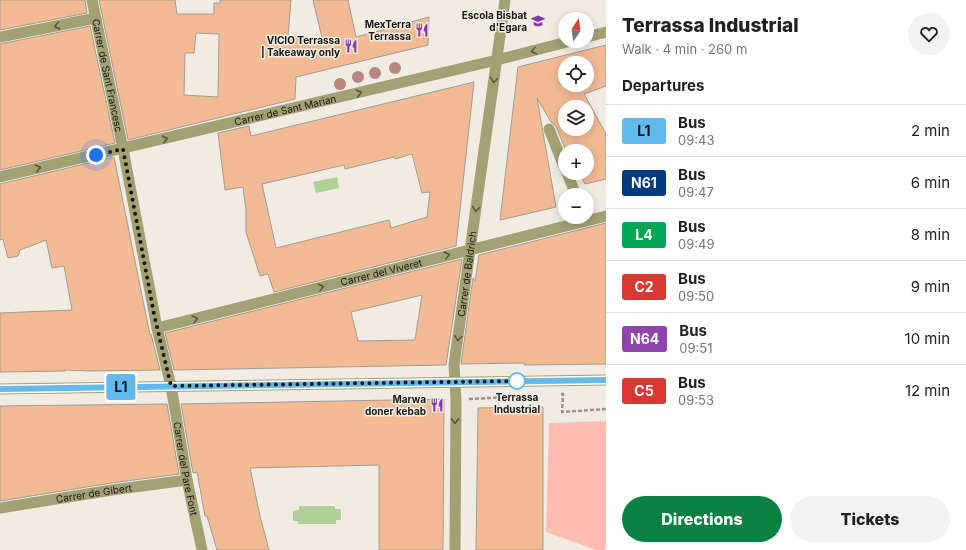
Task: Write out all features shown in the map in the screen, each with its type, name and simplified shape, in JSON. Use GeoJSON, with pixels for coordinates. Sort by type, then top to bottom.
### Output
{"type":"FeatureCollection","features":[{"type":"Feature","properties":{"kind":"street","name":"Carrer de Sant Francesc"},"geometry":{"type":"LineString","coordinates":[[92,0],[123,149],[157,328],[171,386]]}},
{"type":"Feature","properties":{"kind":"street","name":"Carrer de Baldrich"},"geometry":{"type":"LineString","coordinates":[[455,550],[456,400],[454,365],[505,0]]}},
{"type":"Feature","properties":{"kind":"street"},"geometry":{"type":"LineString","coordinates":[[0,37],[96,18]]}},
{"type":"Feature","properties":{"kind":"street"},"geometry":{"type":"LineString","coordinates":[[594,35],[606,32]]}},
{"type":"Feature","properties":{"kind":"street","name":"Carrer de Sant Marian"},"geometry":{"type":"LineString","coordinates":[[0,177],[123,149],[558,44]]}},
{"type":"Feature","properties":{"kind":"street"},"geometry":{"type":"LineString","coordinates":[[549,129],[558,152]]}},
{"type":"Feature","properties":{"kind":"street","name":"Carrer del Viveret"},"geometry":{"type":"LineString","coordinates":[[594,218],[606,216]]}},
{"type":"Feature","properties":{"kind":"street","name":"Carrer del Viveret"},"geometry":{"type":"LineString","coordinates":[[157,328],[566,224]]}},
{"type":"Feature","properties":{"kind":"street"},"geometry":{"type":"LineString","coordinates":[[0,389],[606,380]]}},
{"type":"Feature","properties":{"kind":"street","name":"Carrer del Pare Font"},"geometry":{"type":"LineString","coordinates":[[171,386],[187,480],[202,550]]}},
{"type":"Feature","properties":{"kind":"street","name":"Carrer de Gibert"},"geometry":{"type":"LineString","coordinates":[[0,508],[62,497],[187,480]]}},
{"type":"Feature","properties":{"kind":"path"},"geometry":{"type":"LineString","coordinates":[[555,395],[562,394],[562,412],[606,409]]}},
{"type":"Feature","properties":{"kind":"path"},"geometry":{"type":"LineString","coordinates":[[456,400],[532,396]]}},
{"type":"Feature","properties":{"kind":"shaded area"},"geometry":{"type":"Polygon","coordinates":[[[337,177],[339,188],[316,193],[313,182],[337,177]]]}},
{"type":"Feature","properties":{"kind":"shaded area"},"geometry":{"type":"Polygon","coordinates":[[[606,421],[606,546],[604,550],[596,550],[546,532],[549,423],[606,421]]]}},
{"type":"Feature","properties":{"kind":"shaded area"},"geometry":{"type":"Polygon","coordinates":[[[299,506],[335,506],[335,509],[341,509],[341,520],[336,520],[336,524],[298,524],[298,521],[293,521],[293,511],[299,510],[299,506]]]}},
{"type":"Feature","properties":{"kind":"building"},"geometry":{"type":"Polygon","coordinates":[[[0,0],[85,0],[87,13],[0,30],[0,0]]]}},
{"type":"Feature","properties":{"kind":"building"},"geometry":{"type":"Polygon","coordinates":[[[99,0],[175,0],[177,14],[214,14],[214,3],[220,3],[220,0],[291,0],[288,36],[323,42],[313,0],[348,0],[356,37],[429,17],[428,45],[296,77],[295,99],[128,140],[99,0]],[[196,33],[194,53],[185,53],[184,95],[218,97],[219,34],[196,33]]]}},
{"type":"Feature","properties":{"kind":"building"},"geometry":{"type":"Polygon","coordinates":[[[90,26],[115,143],[0,170],[0,44],[90,26]]]}},
{"type":"Feature","properties":{"kind":"building"},"geometry":{"type":"Polygon","coordinates":[[[606,45],[606,86],[594,90],[594,56],[562,56],[606,45]]]}},
{"type":"Feature","properties":{"kind":"building"},"geometry":{"type":"Polygon","coordinates":[[[558,57],[558,92],[590,92],[584,94],[587,100],[558,100],[558,131],[537,98],[556,207],[500,220],[518,67],[558,57]]]}},
{"type":"Feature","properties":{"kind":"building"},"geometry":{"type":"Polygon","coordinates":[[[474,82],[456,246],[274,292],[268,274],[260,276],[246,232],[246,210],[243,187],[225,190],[218,133],[249,126],[251,136],[474,82]],[[412,154],[345,169],[344,165],[262,184],[276,248],[389,220],[391,228],[427,217],[430,192],[422,193],[412,154]]]}},
{"type":"Feature","properties":{"kind":"building"},"geometry":{"type":"Polygon","coordinates":[[[594,112],[606,134],[606,179],[585,184],[583,180],[594,180],[594,144],[563,144],[560,136],[594,136],[594,112]]]}},
{"type":"Feature","properties":{"kind":"building"},"geometry":{"type":"Polygon","coordinates":[[[114,157],[150,335],[151,334],[160,370],[0,372],[0,313],[72,310],[64,266],[52,268],[46,240],[20,250],[18,256],[8,258],[3,239],[0,240],[0,184],[114,157]]]}},
{"type":"Feature","properties":{"kind":"building"},"geometry":{"type":"Polygon","coordinates":[[[606,223],[606,364],[461,364],[473,278],[475,281],[479,255],[606,223]]]}},
{"type":"Feature","properties":{"kind":"building"},"geometry":{"type":"Polygon","coordinates":[[[462,259],[446,365],[174,370],[165,333],[462,259]],[[422,295],[351,312],[358,341],[415,340],[422,295]]]}},
{"type":"Feature","properties":{"kind":"building"},"geometry":{"type":"Polygon","coordinates":[[[444,399],[443,550],[379,550],[379,465],[250,468],[269,550],[217,550],[207,516],[205,516],[197,472],[193,473],[181,404],[444,399]]]}},
{"type":"Feature","properties":{"kind":"building"},"geometry":{"type":"Polygon","coordinates":[[[167,404],[179,474],[111,483],[0,501],[0,406],[167,404]]]}},
{"type":"Feature","properties":{"kind":"building"},"geometry":{"type":"Polygon","coordinates":[[[543,407],[543,550],[476,550],[478,408],[543,407]]]}},
{"type":"Feature","properties":{"kind":"bus line","name":"L1"},"geometry":{"type":"LineString","coordinates":[[0,389],[606,380]]}},
{"type":"Feature","properties":{"kind":"place","name":"Escola Bisbat d'Egara"},"geometry":{"type":"Point","coordinates":[538,21]}},
{"type":"Feature","properties":{"kind":"place","name":"MexTerra Terrassa"},"geometry":{"type":"Point","coordinates":[422,30]}},
{"type":"Feature","properties":{"kind":"place","name":"VICIO Terrassa | Takeaway only"},"geometry":{"type":"Point","coordinates":[351,46]}},
{"type":"Feature","properties":{"kind":"place","name":"Terrassa Industrial"},"geometry":{"type":"Point","coordinates":[517,381]}},
{"type":"Feature","properties":{"kind":"place","name":"Marwa doner kebab"},"geometry":{"type":"Point","coordinates":[437,405]}},
{"type":"Feature","properties":{"kind":"route"},"geometry":{"type":"LineString","coordinates":[[96,155],[123,149],[154,314],[171,386],[517,381]]}}]}
